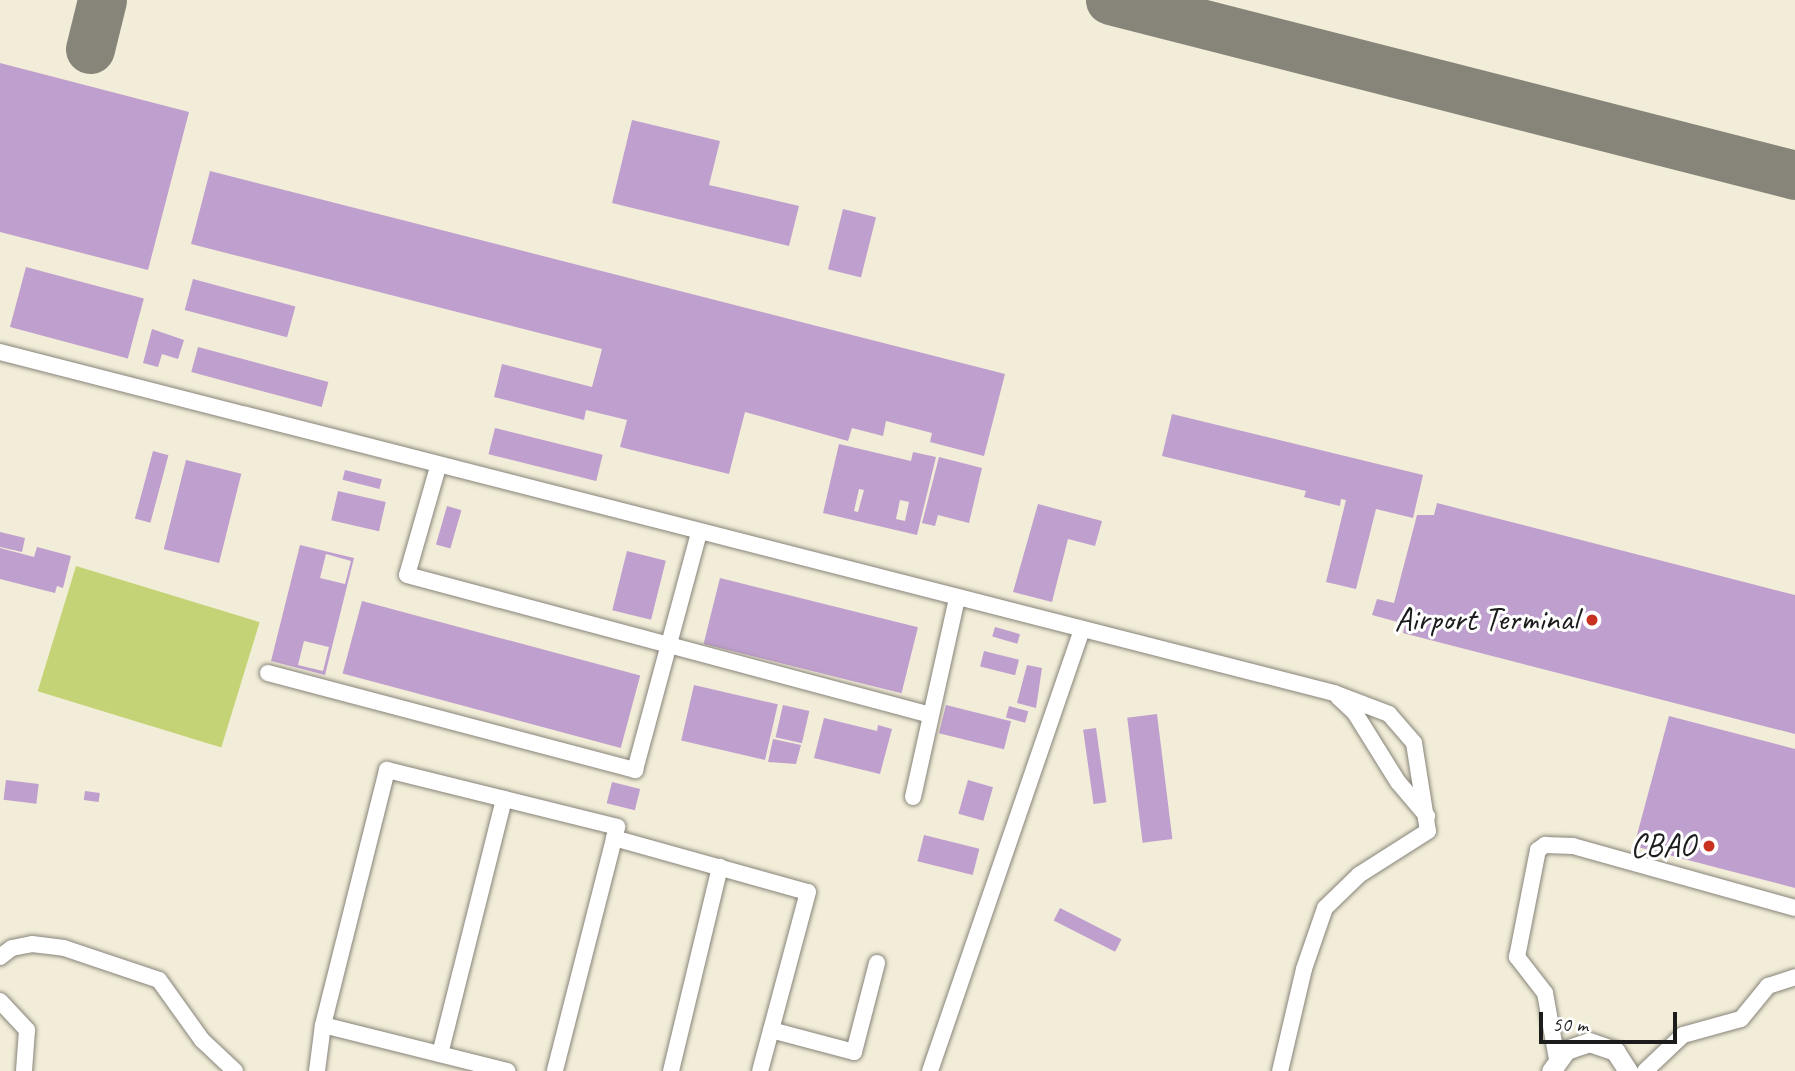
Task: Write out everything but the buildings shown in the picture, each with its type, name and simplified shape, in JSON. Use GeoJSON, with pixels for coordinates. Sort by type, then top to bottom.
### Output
{"type":"FeatureCollection","features":[{"type":"Feature","properties":{"kind":"street"},"geometry":{"type":"LineString","coordinates":[[0,352],[438,467],[1334,693],[1389,714],[1404,728],[1420,760],[1427,816],[1425,836],[1359,874],[1325,908],[1304,969],[1280,1071]]}},
{"type":"Feature","properties":{"kind":"street"},"geometry":{"type":"LineString","coordinates":[[438,467],[407,575],[931,715]]}},
{"type":"Feature","properties":{"kind":"street"},"geometry":{"type":"LineString","coordinates":[[268,673],[635,770],[699,533]]}},
{"type":"Feature","properties":{"kind":"street"},"geometry":{"type":"LineString","coordinates":[[913,797],[957,598]]}},
{"type":"Feature","properties":{"kind":"street"},"geometry":{"type":"LineString","coordinates":[[930,1071],[1082,629]]}},
{"type":"Feature","properties":{"kind":"street"},"geometry":{"type":"LineString","coordinates":[[1334,693],[1355,713],[1398,782],[1427,816]]}},
{"type":"Feature","properties":{"kind":"street"},"geometry":{"type":"LineString","coordinates":[[317,1071],[323,1026],[387,771],[617,827],[555,1071]]}},
{"type":"Feature","properties":{"kind":"street"},"geometry":{"type":"LineString","coordinates":[[440,1054],[505,799]]}},
{"type":"Feature","properties":{"kind":"street"},"geometry":{"type":"LineString","coordinates":[[614,838],[808,892],[760,1071]]}},
{"type":"Feature","properties":{"kind":"street"},"geometry":{"type":"LineString","coordinates":[[1554,1065],[1545,993],[1517,957],[1538,850],[1545,845],[1553,843],[1597,852],[1795,908]]}},
{"type":"Feature","properties":{"kind":"street"},"geometry":{"type":"LineString","coordinates":[[671,1071],[720,867]]}},
{"type":"Feature","properties":{"kind":"street"},"geometry":{"type":"LineString","coordinates":[[0,957],[22,946],[53,946],[159,980],[202,1040],[235,1071]]}},
{"type":"Feature","properties":{"kind":"street"},"geometry":{"type":"LineString","coordinates":[[771,1030],[854,1052],[877,963]]}},
{"type":"Feature","properties":{"kind":"street"},"geometry":{"type":"LineString","coordinates":[[1645,1071],[1683,1035],[1741,1019],[1768,986],[1795,977]]}},
{"type":"Feature","properties":{"kind":"street"},"geometry":{"type":"LineString","coordinates":[[0,1001],[27,1030],[24,1071]]}},
{"type":"Feature","properties":{"kind":"street"},"geometry":{"type":"LineString","coordinates":[[323,1026],[507,1071]]}},
{"type":"Feature","properties":{"kind":"street"},"geometry":{"type":"LineString","coordinates":[[1554,1065],[1577,1044],[1603,1044],[1615,1051],[1628,1071]]}},
{"type":"Feature","properties":{"kind":"green space"},"geometry":{"type":"Polygon","coordinates":[[[76,566],[260,622],[221,747],[38,691],[76,566]]]}},
{"type":"Feature","properties":{"kind":"taxiway"},"geometry":{"type":"LineString","coordinates":[[90,49],[102,0]]}},
{"type":"Feature","properties":{"kind":"taxiway"},"geometry":{"type":"LineString","coordinates":[[1110,0],[1795,175]]}},
{"type":"Feature","properties":{"kind":"place","name":"Airport Terminal"},"geometry":{"type":"Point","coordinates":[1592,620]}},
{"type":"Feature","properties":{"kind":"place","name":"CBAO"},"geometry":{"type":"Point","coordinates":[1709,846]}}]}
